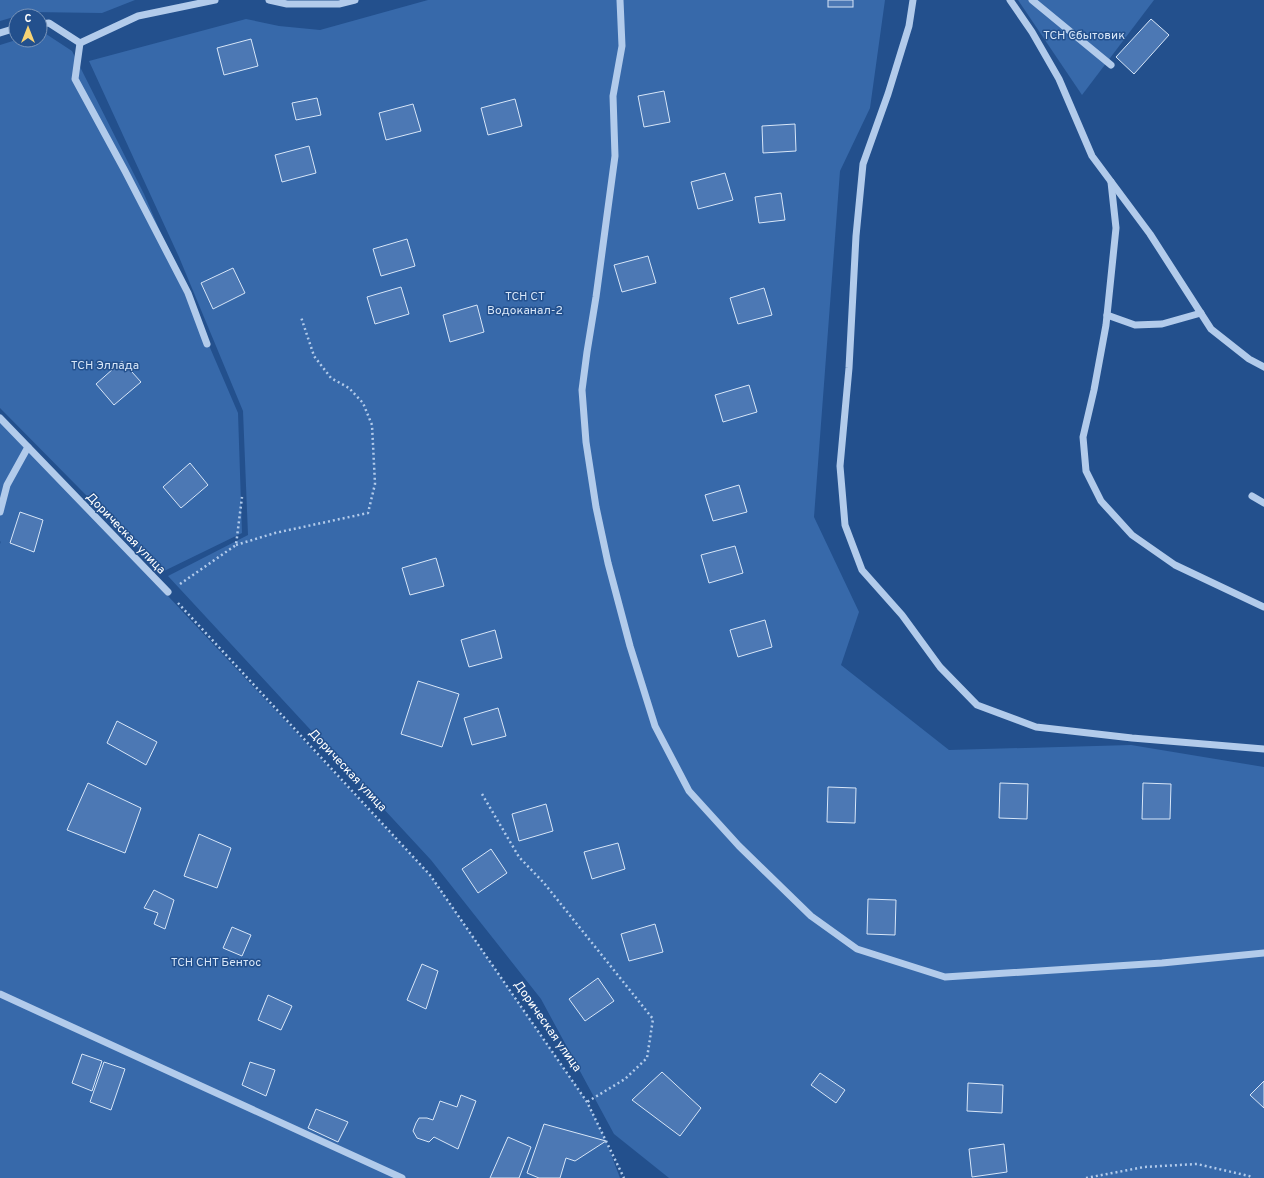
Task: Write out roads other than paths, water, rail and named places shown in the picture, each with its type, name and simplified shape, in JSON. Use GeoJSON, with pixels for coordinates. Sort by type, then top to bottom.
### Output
{"type":"FeatureCollection","features":[{"type":"Feature","properties":{"kind":"lane"},"geometry":{"type":"LineString","coordinates":[[80,43],[138,16],[215,0]]}},
{"type":"Feature","properties":{"kind":"lane"},"geometry":{"type":"LineString","coordinates":[[269,0],[287,4],[339,4],[355,0]]}},
{"type":"Feature","properties":{"kind":"lane"},"geometry":{"type":"LineString","coordinates":[[620,0],[622,46],[613,96],[615,156],[582,390],[586,442],[596,507],[608,563],[630,646],[655,726],[689,791],[739,846],[805,910],[840,937],[857,949],[945,977],[1162,963],[1264,953]]}},
{"type":"Feature","properties":{"kind":"lane"},"geometry":{"type":"LineString","coordinates":[[913,0],[910,26],[863,164],[856,236],[840,466],[845,525],[862,570],[902,614],[940,667],[977,705],[1036,727],[1132,738],[1264,749]]}},
{"type":"Feature","properties":{"kind":"lane"},"geometry":{"type":"LineString","coordinates":[[1010,0],[1032,32],[1059,79],[1092,156],[1150,234],[1211,329],[1249,359],[1264,367]]}},
{"type":"Feature","properties":{"kind":"lane"},"geometry":{"type":"LineString","coordinates":[[1032,0],[1111,64]]}},
{"type":"Feature","properties":{"kind":"lane"},"geometry":{"type":"LineString","coordinates":[[48,23],[80,43]]}},
{"type":"Feature","properties":{"kind":"lane"},"geometry":{"type":"LineString","coordinates":[[80,43],[75,79],[188,292],[207,344]]}},
{"type":"Feature","properties":{"kind":"lane"},"geometry":{"type":"LineString","coordinates":[[1111,182],[1116,228],[1107,315],[1094,390],[1083,437],[1086,471],[1101,501],[1132,535],[1176,565],[1264,607]]}},
{"type":"Feature","properties":{"kind":"lane"},"geometry":{"type":"LineString","coordinates":[[1107,315],[1135,325],[1162,324],[1201,313]]}},
{"type":"Feature","properties":{"kind":"lane","name":"Дорическая улица"},"geometry":{"type":"LineString","coordinates":[[0,418],[168,592]]}},
{"type":"Feature","properties":{"kind":"lane"},"geometry":{"type":"LineString","coordinates":[[0,512],[7,485],[28,447]]}},
{"type":"Feature","properties":{"kind":"lane"},"geometry":{"type":"LineString","coordinates":[[0,491],[7,485]]}},
{"type":"Feature","properties":{"kind":"lane"},"geometry":{"type":"LineString","coordinates":[[1252,496],[1264,503]]}},
{"type":"Feature","properties":{"kind":"lane"},"geometry":{"type":"LineString","coordinates":[[0,994],[402,1178]]}},
{"type":"Feature","properties":{"kind":"park label","name":"ТСН Сбытовик"},"geometry":{"type":"Point","coordinates":[1084,35]}},
{"type":"Feature","properties":{"kind":"park label","name":"ТСН СТ Водоканал-2"},"geometry":{"type":"Point","coordinates":[525,303]}},
{"type":"Feature","properties":{"kind":"park label","name":"ТСН Эллада"},"geometry":{"type":"Point","coordinates":[105,365]}},
{"type":"Feature","properties":{"kind":"park label","name":"ТСН СНТ Бентос"},"geometry":{"type":"Point","coordinates":[216,962]}}]}
